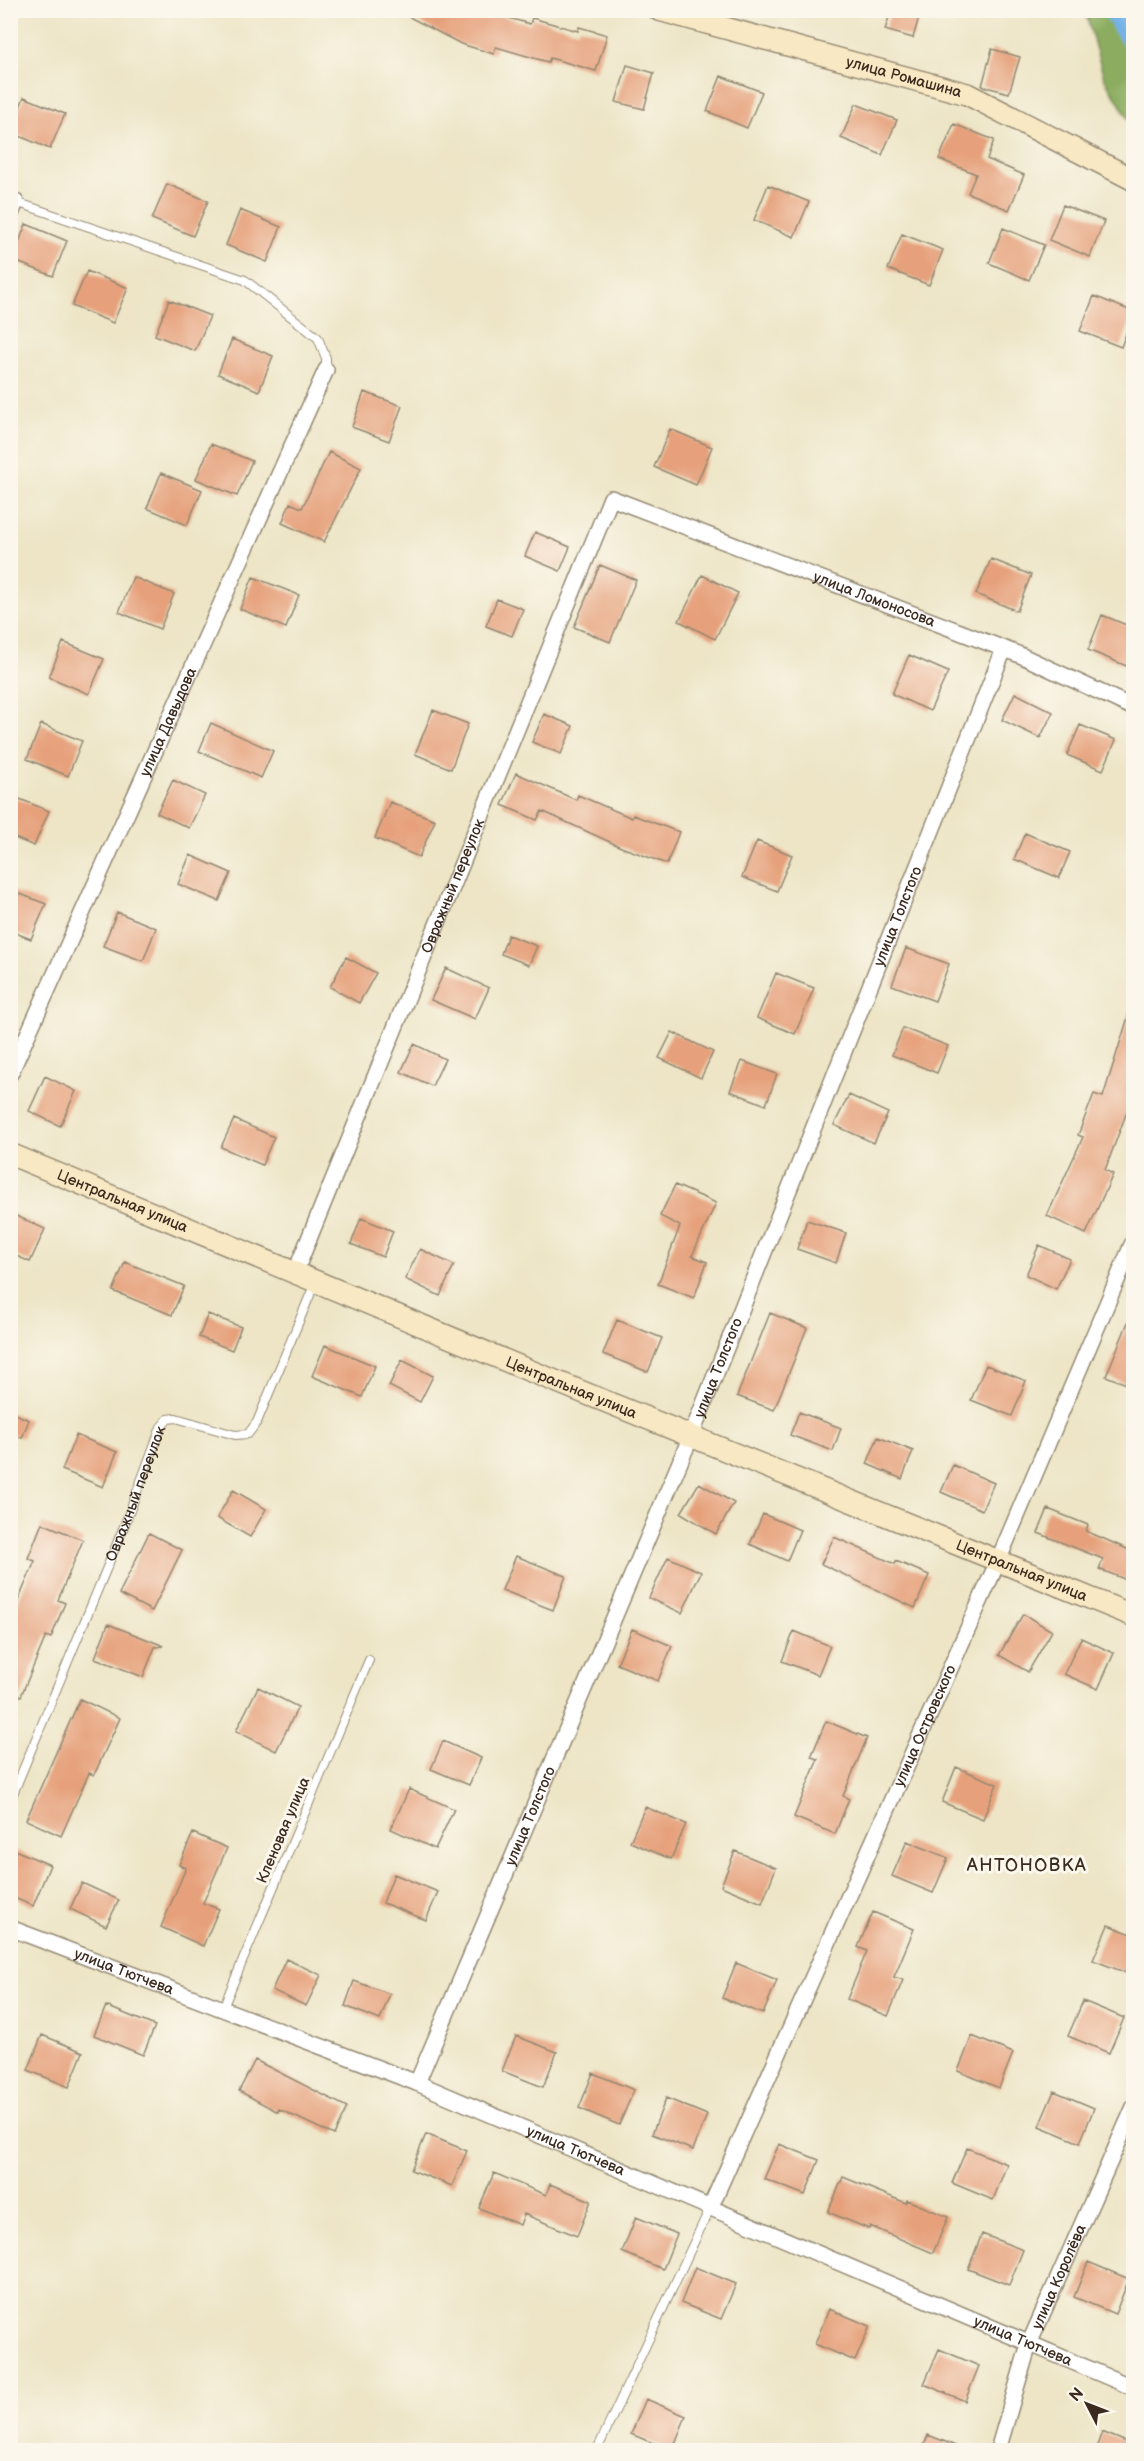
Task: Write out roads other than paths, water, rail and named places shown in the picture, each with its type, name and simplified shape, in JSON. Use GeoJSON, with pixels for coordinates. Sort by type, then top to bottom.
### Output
{"type":"FeatureCollection","features":[{"type":"Feature","properties":{"kind":"street","name":"улица Ромашина"},"geometry":{"type":"LineString","coordinates":[[659,10],[967,94],[1134,180]]}},
{"type":"Feature","properties":{"kind":"street","name":"улица Давыдова"},"geometry":{"type":"LineString","coordinates":[[10,1074],[326,370]]}},
{"type":"Feature","properties":{"kind":"street","name":"улица Ломоносова"},"geometry":{"type":"LineString","coordinates":[[611,498],[1004,649],[1134,708]]}},
{"type":"Feature","properties":{"kind":"street","name":"Овражный переулок"},"geometry":{"type":"LineString","coordinates":[[295,1272],[611,498]]}},
{"type":"Feature","properties":{"kind":"street","name":"улица Толстого"},"geometry":{"type":"LineString","coordinates":[[417,2083],[691,1436],[1004,649]]}},
{"type":"Feature","properties":{"kind":"street","name":"Центральная улица"},"geometry":{"type":"LineString","coordinates":[[10,1154],[316,1282],[1134,1616]]}},
{"type":"Feature","properties":{"kind":"street","name":"улица Островского"},"geometry":{"type":"LineString","coordinates":[[710,2208],[998,1561],[1134,1240]]}},
{"type":"Feature","properties":{"kind":"street","name":"улица Тютчева"},"geometry":{"type":"LineString","coordinates":[[10,1928],[417,2083],[1134,2388]]}},
{"type":"Feature","properties":{"kind":"street","name":"улица Королёва"},"geometry":{"type":"LineString","coordinates":[[998,2451],[1029,2344],[1134,2107]]}},
{"type":"Feature","properties":{"kind":"lane"},"geometry":{"type":"LineString","coordinates":[[12,206],[245,280],[318,338],[326,358],[326,370]]}},
{"type":"Feature","properties":{"kind":"lane","name":"Овражный переулок"},"geometry":{"type":"LineString","coordinates":[[10,1801],[125,1524],[161,1427],[168,1419],[176,1418],[235,1435],[248,1434],[257,1422],[316,1282]]}},
{"type":"Feature","properties":{"kind":"lane","name":"Кленовая улица"},"geometry":{"type":"LineString","coordinates":[[222,2010],[369,1660]]}},
{"type":"Feature","properties":{"kind":"lane"},"geometry":{"type":"LineString","coordinates":[[597,2451],[710,2208]]}},
{"type":"Feature","properties":{"kind":"waterway"},"geometry":{"type":"LineString","coordinates":[[1120,10],[1134,33]]}},
{"type":"Feature","properties":{"kind":"district","name":"АНТОНОВКА"},"geometry":{"type":"Point","coordinates":[1027,1865]}}]}
